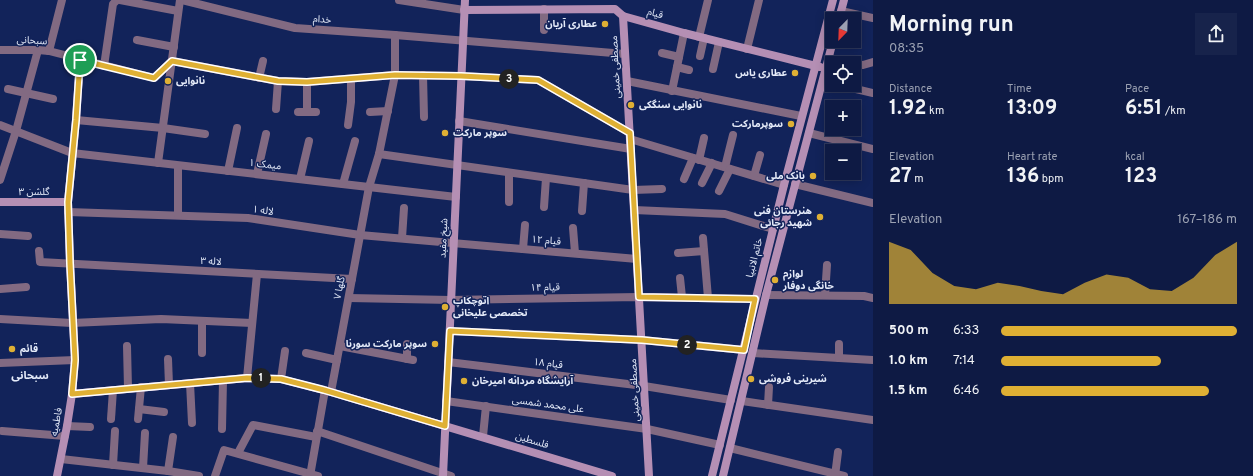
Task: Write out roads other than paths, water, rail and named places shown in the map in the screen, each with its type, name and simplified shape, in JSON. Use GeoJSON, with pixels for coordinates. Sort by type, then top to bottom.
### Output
{"type":"FeatureCollection","features":[{"type":"Feature","properties":{"kind":"street"},"geometry":{"type":"LineString","coordinates":[[49,51],[62,0]]}},
{"type":"Feature","properties":{"kind":"street"},"geometry":{"type":"LineString","coordinates":[[104,66],[113,4],[117,0],[132,1],[178,10]]}},
{"type":"Feature","properties":{"kind":"street"},"geometry":{"type":"LineString","coordinates":[[158,163],[164,128],[178,10],[181,0]]}},
{"type":"Feature","properties":{"kind":"street","name":"خدام"},"geometry":{"type":"LineString","coordinates":[[181,0],[294,28],[463,40],[626,54]]}},
{"type":"Feature","properties":{"kind":"street"},"geometry":{"type":"LineString","coordinates":[[400,0],[464,10]]}},
{"type":"Feature","properties":{"kind":"street","name":"شیخ مفید"},"geometry":{"type":"LineString","coordinates":[[446,475],[446,401],[465,0]]}},
{"type":"Feature","properties":{"kind":"street"},"geometry":{"type":"LineString","coordinates":[[700,56],[708,0]]}},
{"type":"Feature","properties":{"kind":"street"},"geometry":{"type":"LineString","coordinates":[[747,49],[759,0]]}},
{"type":"Feature","properties":{"kind":"street","name":"خاتم الانبیا"},"geometry":{"type":"LineString","coordinates":[[712,476],[744,350],[772,229],[833,0]]}},
{"type":"Feature","properties":{"kind":"street"},"geometry":{"type":"LineString","coordinates":[[841,12],[844,0]]}},
{"type":"Feature","properties":{"kind":"street","name":"قیام"},"geometry":{"type":"LineString","coordinates":[[464,10],[615,8],[623,16],[825,69]]}},
{"type":"Feature","properties":{"kind":"street"},"geometry":{"type":"LineString","coordinates":[[544,9],[544,30]]}},
{"type":"Feature","properties":{"kind":"street","name":"مصطفی خمینی"},"geometry":{"type":"LineString","coordinates":[[623,16],[650,476]]}},
{"type":"Feature","properties":{"kind":"street"},"geometry":{"type":"LineString","coordinates":[[861,17],[873,18]]}},
{"type":"Feature","properties":{"kind":"street"},"geometry":{"type":"LineString","coordinates":[[672,91],[684,33]]}},
{"type":"Feature","properties":{"kind":"street","name":"گلها ۷"},"geometry":{"type":"LineString","coordinates":[[313,475],[316,434],[337,360],[369,187],[379,154],[395,75],[395,35]]}},
{"type":"Feature","properties":{"kind":"street"},"geometry":{"type":"LineString","coordinates":[[137,40],[174,47]]}},
{"type":"Feature","properties":{"kind":"street"},"geometry":{"type":"LineString","coordinates":[[713,69],[719,42]]}},
{"type":"Feature","properties":{"kind":"street","name":"سبحانی"},"geometry":{"type":"LineString","coordinates":[[0,50],[49,51],[154,78],[172,61]]}},
{"type":"Feature","properties":{"kind":"street"},"geometry":{"type":"LineString","coordinates":[[0,180],[16,131],[38,50]]}},
{"type":"Feature","properties":{"kind":"street"},"geometry":{"type":"LineString","coordinates":[[662,53],[679,57]]}},
{"type":"Feature","properties":{"kind":"street","name":"فاطمیه"},"geometry":{"type":"LineString","coordinates":[[57,476],[72,394],[75,360],[72,323],[68,202],[80,60]]}},
{"type":"Feature","properties":{"kind":"street"},"geometry":{"type":"LineString","coordinates":[[861,65],[873,60]]}},
{"type":"Feature","properties":{"kind":"street"},"geometry":{"type":"LineString","coordinates":[[172,61],[278,81],[307,82],[395,75],[461,76],[538,80],[630,136],[696,159],[784,185]]}},
{"type":"Feature","properties":{"kind":"street"},"geometry":{"type":"LineString","coordinates":[[260,78],[263,61]]}},
{"type":"Feature","properties":{"kind":"street"},"geometry":{"type":"LineString","coordinates":[[677,67],[689,70]]}},
{"type":"Feature","properties":{"kind":"street","name":"خاتم الانبیا"},"geometry":{"type":"LineString","coordinates":[[724,476],[766,295],[825,73]]}},
{"type":"Feature","properties":{"kind":"street"},"geometry":{"type":"LineString","coordinates":[[423,75],[424,117]]}},
{"type":"Feature","properties":{"kind":"street"},"geometry":{"type":"LineString","coordinates":[[348,125],[351,102],[351,79]]}},
{"type":"Feature","properties":{"kind":"street"},"geometry":{"type":"LineString","coordinates":[[276,109],[278,81]]}},
{"type":"Feature","properties":{"kind":"street"},"geometry":{"type":"LineString","coordinates":[[627,81],[801,116]]}},
{"type":"Feature","properties":{"kind":"street"},"geometry":{"type":"LineString","coordinates":[[298,112],[311,112],[307,82]]}},
{"type":"Feature","properties":{"kind":"street"},"geometry":{"type":"LineString","coordinates":[[8,89],[53,99]]}},
{"type":"Feature","properties":{"kind":"street"},"geometry":{"type":"LineString","coordinates":[[861,91],[873,94]]}},
{"type":"Feature","properties":{"kind":"street"},"geometry":{"type":"LineString","coordinates":[[370,112],[388,111]]}},
{"type":"Feature","properties":{"kind":"street"},"geometry":{"type":"LineString","coordinates":[[76,120],[164,128],[205,134]]}},
{"type":"Feature","properties":{"kind":"street"},"geometry":{"type":"LineString","coordinates":[[459,121],[631,149]]}},
{"type":"Feature","properties":{"kind":"street","name":"میمک ۱"},"geometry":{"type":"LineString","coordinates":[[0,125],[72,153],[456,197]]}},
{"type":"Feature","properties":{"kind":"street"},"geometry":{"type":"LineString","coordinates":[[228,171],[237,128]]}},
{"type":"Feature","properties":{"kind":"street"},"geometry":{"type":"LineString","coordinates":[[257,174],[266,134]]}},
{"type":"Feature","properties":{"kind":"street"},"geometry":{"type":"LineString","coordinates":[[809,134],[873,150]]}},
{"type":"Feature","properties":{"kind":"street"},"geometry":{"type":"LineString","coordinates":[[719,191],[727,168],[733,135]]}},
{"type":"Feature","properties":{"kind":"street"},"geometry":{"type":"LineString","coordinates":[[684,179],[696,159],[704,138]]}},
{"type":"Feature","properties":{"kind":"street"},"geometry":{"type":"LineString","coordinates":[[300,179],[309,141]]}},
{"type":"Feature","properties":{"kind":"street"},"geometry":{"type":"LineString","coordinates":[[343,184],[355,141]]}},
{"type":"Feature","properties":{"kind":"street"},"geometry":{"type":"LineString","coordinates":[[379,154],[633,190],[662,189]]}},
{"type":"Feature","properties":{"kind":"street"},"geometry":{"type":"LineString","coordinates":[[754,176],[760,154]]}},
{"type":"Feature","properties":{"kind":"street"},"geometry":{"type":"LineString","coordinates":[[702,183],[712,163]]}},
{"type":"Feature","properties":{"kind":"street"},"geometry":{"type":"LineString","coordinates":[[178,168],[178,215]]}},
{"type":"Feature","properties":{"kind":"street"},"geometry":{"type":"LineString","coordinates":[[509,173],[509,202]]}},
{"type":"Feature","properties":{"kind":"street"},"geometry":{"type":"LineString","coordinates":[[544,207],[546,178]]}},
{"type":"Feature","properties":{"kind":"street"},"geometry":{"type":"LineString","coordinates":[[582,211],[584,183]]}},
{"type":"Feature","properties":{"kind":"street"},"geometry":{"type":"LineString","coordinates":[[795,184],[873,203]]}},
{"type":"Feature","properties":{"kind":"street","name":"گلشن ۳"},"geometry":{"type":"LineString","coordinates":[[0,202],[68,202]]}},
{"type":"Feature","properties":{"kind":"street"},"geometry":{"type":"LineString","coordinates":[[402,238],[404,208]]}},
{"type":"Feature","properties":{"kind":"street"},"geometry":{"type":"LineString","coordinates":[[634,210],[725,214],[772,229]]}},
{"type":"Feature","properties":{"kind":"street","name":"لاله ۱"},"geometry":{"type":"LineString","coordinates":[[68,212],[248,218],[360,235],[454,243]]}},
{"type":"Feature","properties":{"kind":"street"},"geometry":{"type":"LineString","coordinates":[[523,249],[525,225]]}},
{"type":"Feature","properties":{"kind":"street"},"geometry":{"type":"LineString","coordinates":[[573,228],[574,254]]}},
{"type":"Feature","properties":{"kind":"street"},"geometry":{"type":"LineString","coordinates":[[0,234],[28,236]]}},
{"type":"Feature","properties":{"kind":"street"},"geometry":{"type":"LineString","coordinates":[[703,238],[708,298]]}},
{"type":"Feature","properties":{"kind":"street","name":"قیام ۱۲"},"geometry":{"type":"LineString","coordinates":[[454,243],[637,259]]}},
{"type":"Feature","properties":{"kind":"street","name":"لاله ۳"},"geometry":{"type":"LineString","coordinates":[[39,251],[40,262],[352,279]]}},
{"type":"Feature","properties":{"kind":"street"},"geometry":{"type":"LineString","coordinates":[[678,253],[704,251]]}},
{"type":"Feature","properties":{"kind":"street"},"geometry":{"type":"LineString","coordinates":[[825,295],[827,265]]}},
{"type":"Feature","properties":{"kind":"street"},"geometry":{"type":"LineString","coordinates":[[247,378],[257,274]]}},
{"type":"Feature","properties":{"kind":"street"},"geometry":{"type":"LineString","coordinates":[[680,278],[682,298]]}},
{"type":"Feature","properties":{"kind":"street"},"geometry":{"type":"LineString","coordinates":[[0,289],[26,287]]}},
{"type":"Feature","properties":{"kind":"street"},"geometry":{"type":"LineString","coordinates":[[766,295],[864,296],[873,298]]}},
{"type":"Feature","properties":{"kind":"street","name":"قیام ۱۴"},"geometry":{"type":"LineString","coordinates":[[348,298],[451,300],[639,297],[755,299]]}},
{"type":"Feature","properties":{"kind":"street"},"geometry":{"type":"LineString","coordinates":[[0,319],[72,323],[161,319],[252,323]]}},
{"type":"Feature","properties":{"kind":"street"},"geometry":{"type":"LineString","coordinates":[[202,321],[202,353]]}},
{"type":"Feature","properties":{"kind":"street"},"geometry":{"type":"LineString","coordinates":[[450,331],[642,340],[744,350]]}},
{"type":"Feature","properties":{"kind":"street"},"geometry":{"type":"LineString","coordinates":[[340,346],[410,359],[407,344]]}},
{"type":"Feature","properties":{"kind":"street"},"geometry":{"type":"LineString","coordinates":[[838,358],[839,344]]}},
{"type":"Feature","properties":{"kind":"street"},"geometry":{"type":"LineString","coordinates":[[127,346],[128,388]]}},
{"type":"Feature","properties":{"kind":"street"},"geometry":{"type":"LineString","coordinates":[[281,379],[285,351]]}},
{"type":"Feature","properties":{"kind":"street"},"geometry":{"type":"LineString","coordinates":[[306,353],[337,360]]}},
{"type":"Feature","properties":{"kind":"street"},"geometry":{"type":"LineString","coordinates":[[753,353],[873,360]]}},
{"type":"Feature","properties":{"kind":"street"},"geometry":{"type":"LineString","coordinates":[[168,359],[169,384]]}},
{"type":"Feature","properties":{"kind":"street"},"geometry":{"type":"LineString","coordinates":[[0,363],[75,360]]}},
{"type":"Feature","properties":{"kind":"street","name":"قیام ۱۸"},"geometry":{"type":"LineString","coordinates":[[448,362],[644,386],[731,400]]}},
{"type":"Feature","properties":{"kind":"street","name":"فلسطین"},"geometry":{"type":"LineString","coordinates":[[72,394],[247,378],[281,379],[328,391],[483,436],[612,476]]}},
{"type":"Feature","properties":{"kind":"street"},"geometry":{"type":"LineString","coordinates":[[222,429],[223,380]]}},
{"type":"Feature","properties":{"kind":"street"},"geometry":{"type":"LineString","coordinates":[[190,383],[192,423]]}},
{"type":"Feature","properties":{"kind":"street"},"geometry":{"type":"LineString","coordinates":[[138,419],[141,387]]}},
{"type":"Feature","properties":{"kind":"street"},"geometry":{"type":"LineString","coordinates":[[768,405],[769,387]]}},
{"type":"Feature","properties":{"kind":"street"},"geometry":{"type":"LineString","coordinates":[[111,419],[113,390]]}},
{"type":"Feature","properties":{"kind":"street","name":"علی محمد شمسی"},"geometry":{"type":"LineString","coordinates":[[446,401],[647,430],[720,445]]}},
{"type":"Feature","properties":{"kind":"street"},"geometry":{"type":"LineString","coordinates":[[742,401],[873,420]]}},
{"type":"Feature","properties":{"kind":"street"},"geometry":{"type":"LineString","coordinates":[[483,436],[486,406]]}},
{"type":"Feature","properties":{"kind":"street"},"geometry":{"type":"LineString","coordinates":[[139,409],[164,412]]}},
{"type":"Feature","properties":{"kind":"street"},"geometry":{"type":"LineString","coordinates":[[238,453],[253,425],[316,434],[446,475]]}},
{"type":"Feature","properties":{"kind":"street"},"geometry":{"type":"LineString","coordinates":[[67,426],[90,427]]}},
{"type":"Feature","properties":{"kind":"street"},"geometry":{"type":"LineString","coordinates":[[2,431],[65,436]]}},
{"type":"Feature","properties":{"kind":"street"},"geometry":{"type":"LineString","coordinates":[[113,465],[115,431]]}},
{"type":"Feature","properties":{"kind":"street"},"geometry":{"type":"LineString","coordinates":[[143,468],[145,433]]}},
{"type":"Feature","properties":{"kind":"street"},"geometry":{"type":"LineString","coordinates":[[168,471],[173,437]]}},
{"type":"Feature","properties":{"kind":"street"},"geometry":{"type":"LineString","coordinates":[[730,448],[844,476]]}},
{"type":"Feature","properties":{"kind":"street"},"geometry":{"type":"LineString","coordinates":[[215,476],[224,450],[313,475]]}},
{"type":"Feature","properties":{"kind":"street"},"geometry":{"type":"LineString","coordinates":[[835,475],[838,452]]}},
{"type":"Feature","properties":{"kind":"street"},"geometry":{"type":"LineString","coordinates":[[61,459],[199,476]]}},
{"type":"Feature","properties":{"kind":"place","name":"عطاری آریان"},"geometry":{"type":"Point","coordinates":[605,24]}},
{"type":"Feature","properties":{"kind":"place","name":"عطاری یاس"},"geometry":{"type":"Point","coordinates":[795,73]}},
{"type":"Feature","properties":{"kind":"place","name":"نانوایی"},"geometry":{"type":"Point","coordinates":[168,81]}},
{"type":"Feature","properties":{"kind":"place","name":"نانوایی سنگکی"},"geometry":{"type":"Point","coordinates":[631,105]}},
{"type":"Feature","properties":{"kind":"place","name":"سوپرمارکت"},"geometry":{"type":"Point","coordinates":[791,124]}},
{"type":"Feature","properties":{"kind":"place","name":"سوپر مارکت"},"geometry":{"type":"Point","coordinates":[445,133]}},
{"type":"Feature","properties":{"kind":"place","name":"بانک ملی"},"geometry":{"type":"Point","coordinates":[813,176]}},
{"type":"Feature","properties":{"kind":"place","name":"هنرستان فنی شهید رجائی"},"geometry":{"type":"Point","coordinates":[820,217]}},
{"type":"Feature","properties":{"kind":"place","name":"لوازم خانگی دوفار"},"geometry":{"type":"Point","coordinates":[775,280]}},
{"type":"Feature","properties":{"kind":"place","name":"اتوچکاپ تخصصی علیخانی"},"geometry":{"type":"Point","coordinates":[445,307]}},
{"type":"Feature","properties":{"kind":"place","name":"سوپر مارکت سورنا"},"geometry":{"type":"Point","coordinates":[435,344]}},
{"type":"Feature","properties":{"kind":"place","name":"قائم"},"geometry":{"type":"Point","coordinates":[12,349]}},
{"type":"Feature","properties":{"kind":"place","name":"شیرینی فروشی"},"geometry":{"type":"Point","coordinates":[751,379]}},
{"type":"Feature","properties":{"kind":"place","name":"آرایشگاه مردانه امیرخان"},"geometry":{"type":"Point","coordinates":[464,381]}},
{"type":"Feature","properties":{"kind":"district","name":"سبحانی"},"geometry":{"type":"Point","coordinates":[30,376]}}]}
